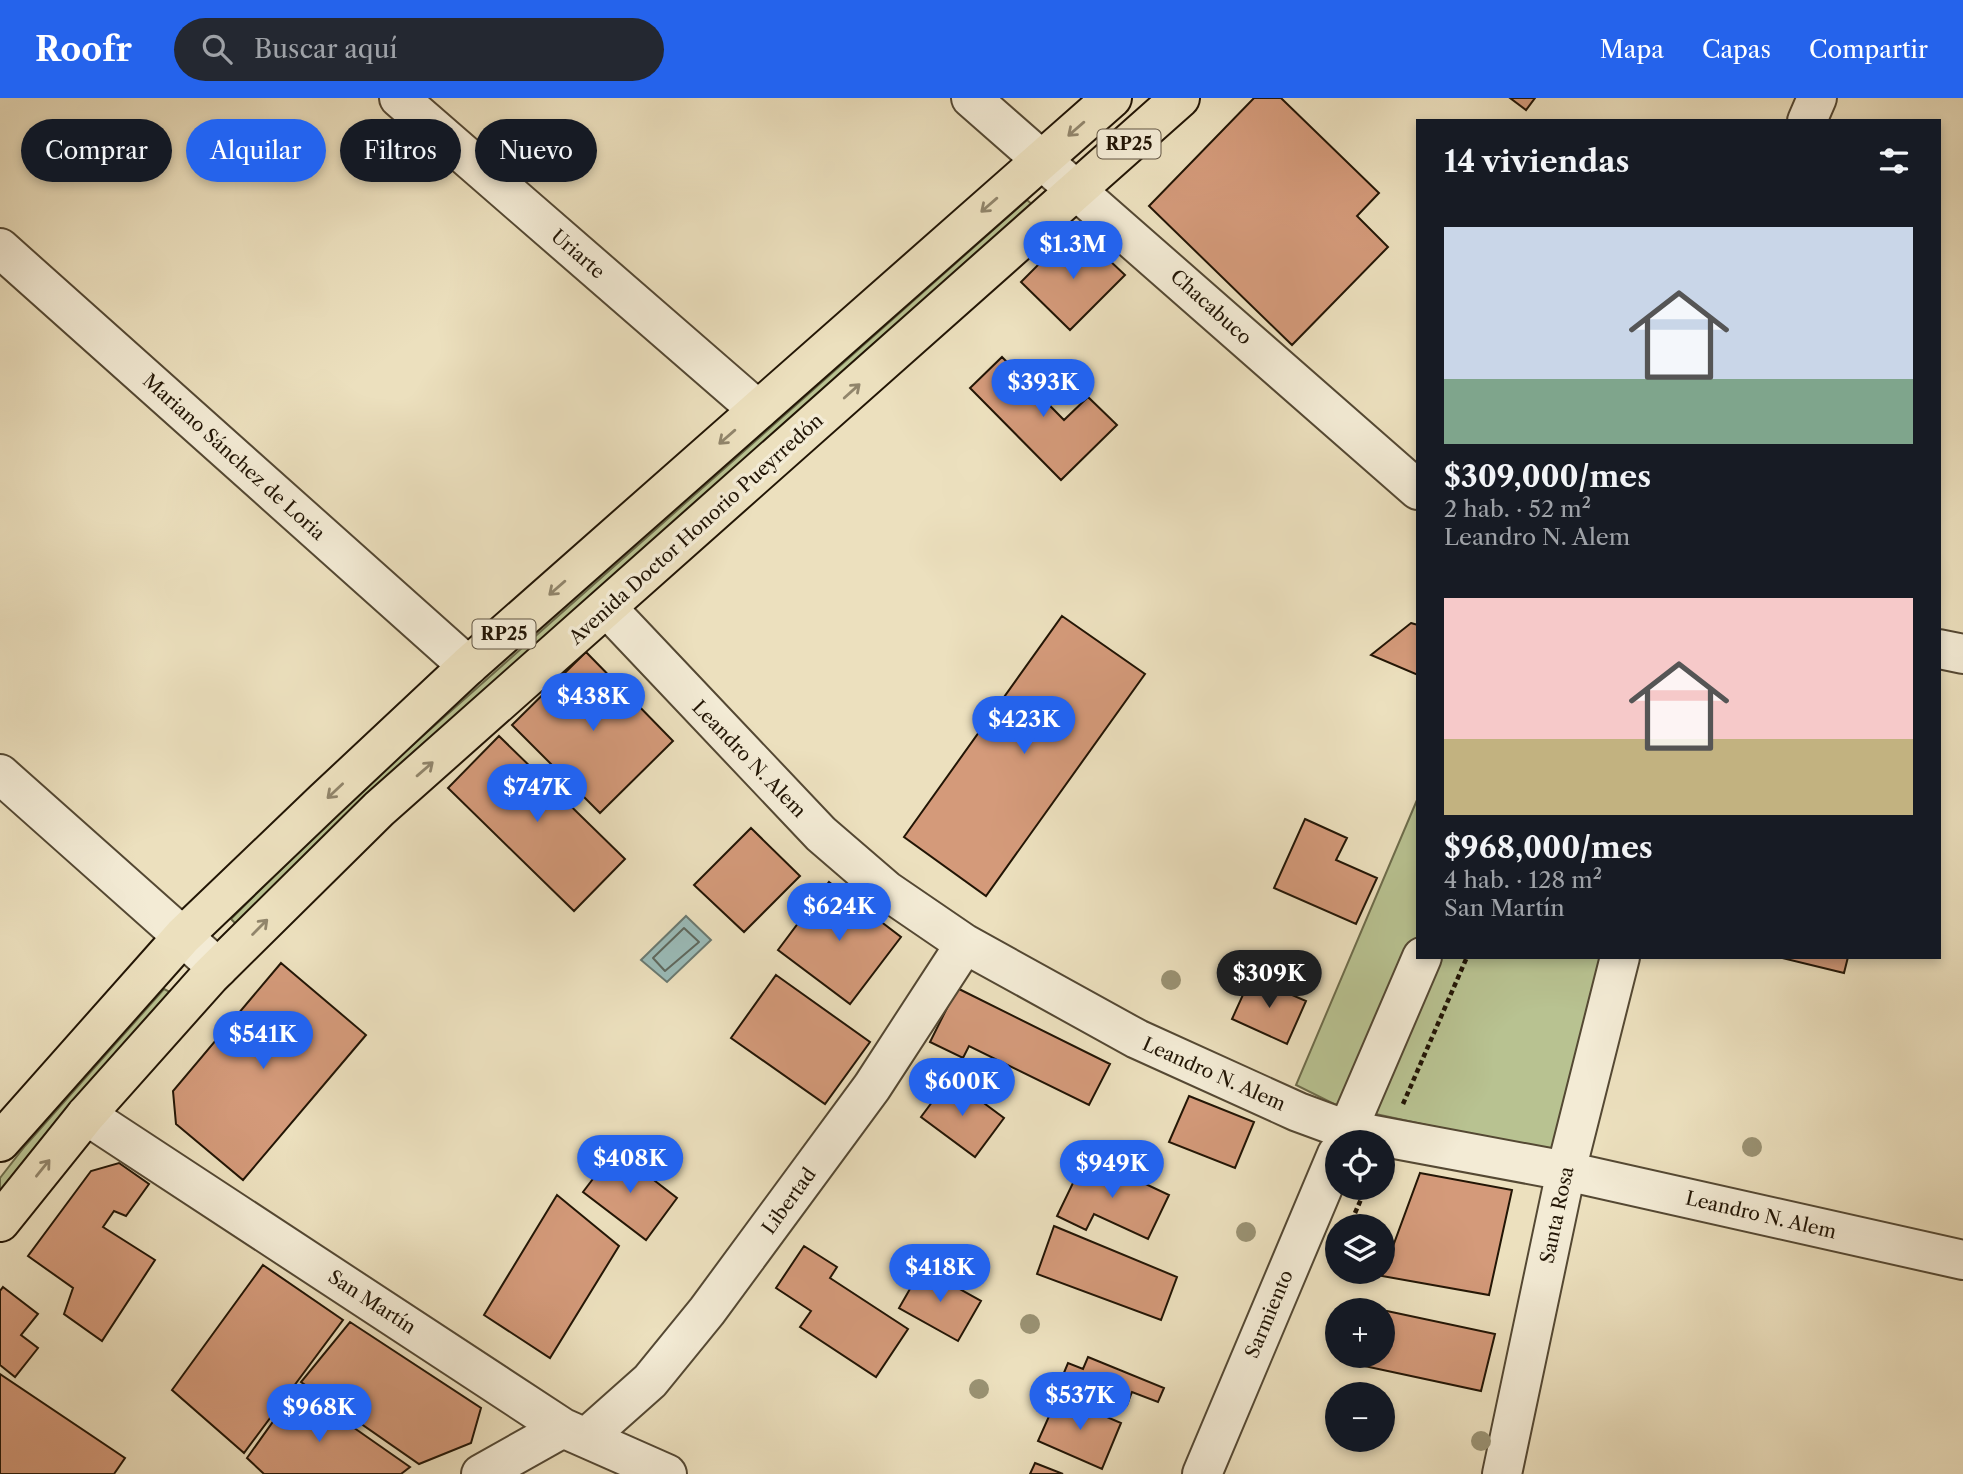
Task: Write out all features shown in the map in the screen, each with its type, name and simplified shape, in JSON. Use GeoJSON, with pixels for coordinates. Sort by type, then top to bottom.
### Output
{"type":"FeatureCollection","features":[{"type":"Feature","properties":{"kind":"main road","name":"RP25"},"geometry":{"type":"LineString","coordinates":[[0,1142],[183,936],[468,666],[1112,98]]}},
{"type":"Feature","properties":{"kind":"main road","name":"Avenida Doctor Honorio Pueyrredón"},"geometry":{"type":"LineString","coordinates":[[0,1222],[86,1115],[218,968],[379,809],[1181,98]]}},
{"type":"Feature","properties":{"kind":"street","name":"Uriarte"},"geometry":{"type":"LineString","coordinates":[[399,98],[758,410]]}},
{"type":"Feature","properties":{"kind":"street","name":"Chacabuco"},"geometry":{"type":"LineString","coordinates":[[971,98],[1078,189],[1416,489]]}},
{"type":"Feature","properties":{"kind":"street"},"geometry":{"type":"LineString","coordinates":[[1808,119],[1817,98]]}},
{"type":"Feature","properties":{"kind":"street","name":"Mariano Sánchez de Loria"},"geometry":{"type":"LineString","coordinates":[[0,248],[468,666]]}},
{"type":"Feature","properties":{"kind":"street","name":"Leandro N. Alem"},"geometry":{"type":"LineString","coordinates":[[607,608],[821,834],[886,890],[965,944],[1137,1040],[1298,1112],[1325,1130]]}},
{"type":"Feature","properties":{"kind":"street"},"geometry":{"type":"LineString","coordinates":[[1941,649],[1963,654]]}},
{"type":"Feature","properties":{"kind":"street"},"geometry":{"type":"LineString","coordinates":[[0,774],[218,968]]}},
{"type":"Feature","properties":{"kind":"street","name":"Libertad"},"geometry":{"type":"LineString","coordinates":[[481,1474],[575,1432],[650,1381],[707,1311],[872,1087],[965,944]]}},
{"type":"Feature","properties":{"kind":"street","name":"Sarmiento"},"geometry":{"type":"LineString","coordinates":[[1347,1130],[1421,959]]}},
{"type":"Feature","properties":{"kind":"street","name":"Santa Rosa"},"geometry":{"type":"LineString","coordinates":[[1502,1474],[1566,1171],[1619,959]]}},
{"type":"Feature","properties":{"kind":"street","name":"San Martín"},"geometry":{"type":"LineString","coordinates":[[86,1115],[575,1432],[667,1474]]}},
{"type":"Feature","properties":{"kind":"street","name":"Leandro N. Alem"},"geometry":{"type":"LineString","coordinates":[[1395,1139],[1566,1171],[1963,1261]]}},
{"type":"Feature","properties":{"kind":"street","name":"Sarmiento"},"geometry":{"type":"LineString","coordinates":[[1202,1474],[1325,1182]]}},
{"type":"Feature","properties":{"kind":"path"},"geometry":{"type":"LineString","coordinates":[[1392,1130],[1466,959]]}},
{"type":"Feature","properties":{"kind":"green space"},"geometry":{"type":"Polygon","coordinates":[[[1027,200],[1034,206],[238,926],[231,919],[354,797],[1027,200]]]}},
{"type":"Feature","properties":{"kind":"green space"},"geometry":{"type":"Polygon","coordinates":[[[1416,802],[1416,941],[1344,1109],[1296,1085],[1416,802]]]}},
{"type":"Feature","properties":{"kind":"green space"},"geometry":{"type":"Polygon","coordinates":[[[1438,959],[1605,959],[1556,1153],[1371,1113],[1438,959]]]}},
{"type":"Feature","properties":{"kind":"green space"},"geometry":{"type":"Polygon","coordinates":[[[164,989],[172,993],[38,1144],[0,1193],[0,1178],[25,1146],[164,989]]]}},
{"type":"Feature","properties":{"kind":"water"},"geometry":{"type":"Polygon","coordinates":[[[686,916],[711,940],[667,982],[641,960],[686,916]]]}},
{"type":"Feature","properties":{"kind":"building"},"geometry":{"type":"Polygon","coordinates":[[[1254,98],[1281,98],[1379,193],[1357,216],[1388,247],[1292,345],[1149,206],[1254,98]]]}},
{"type":"Feature","properties":{"kind":"building"},"geometry":{"type":"Polygon","coordinates":[[[1510,98],[1535,98],[1526,110],[1510,98]]]}},
{"type":"Feature","properties":{"kind":"building"},"geometry":{"type":"Polygon","coordinates":[[[1092,244],[1125,275],[1070,330],[1021,282],[1058,245],[1092,244]]]}},
{"type":"Feature","properties":{"kind":"building"},"geometry":{"type":"Polygon","coordinates":[[[1002,357],[1064,420],[1088,397],[1117,425],[1061,480],[970,388],[1002,357]]]}},
{"type":"Feature","properties":{"kind":"building"},"geometry":{"type":"Polygon","coordinates":[[[1062,616],[1145,674],[986,896],[904,837],[1062,616]]]}},
{"type":"Feature","properties":{"kind":"building"},"geometry":{"type":"Polygon","coordinates":[[[1411,623],[1416,624],[1416,674],[1371,655],[1411,623]]]}},
{"type":"Feature","properties":{"kind":"building"},"geometry":{"type":"Polygon","coordinates":[[[586,652],[673,741],[600,813],[512,725],[586,652]]]}},
{"type":"Feature","properties":{"kind":"building"},"geometry":{"type":"Polygon","coordinates":[[[499,736],[625,859],[574,911],[448,788],[499,736]]]}},
{"type":"Feature","properties":{"kind":"building"},"geometry":{"type":"Polygon","coordinates":[[[1305,819],[1347,838],[1336,860],[1377,878],[1356,924],[1274,888],[1305,819]]]}},
{"type":"Feature","properties":{"kind":"building"},"geometry":{"type":"Polygon","coordinates":[[[751,828],[800,876],[744,932],[694,885],[751,828]]]}},
{"type":"Feature","properties":{"kind":"building"},"geometry":{"type":"Polygon","coordinates":[[[829,882],[901,937],[850,1004],[778,950],[829,882]]]}},
{"type":"Feature","properties":{"kind":"building"},"geometry":{"type":"Polygon","coordinates":[[[1786,959],[1848,959],[1844,973],[1786,959]]]}},
{"type":"Feature","properties":{"kind":"building"},"geometry":{"type":"Polygon","coordinates":[[[281,963],[366,1035],[243,1180],[176,1124],[173,1091],[281,963]]]}},
{"type":"Feature","properties":{"kind":"building"},"geometry":{"type":"Polygon","coordinates":[[[776,975],[870,1042],[825,1104],[731,1038],[776,975]]]}},
{"type":"Feature","properties":{"kind":"building"},"geometry":{"type":"Polygon","coordinates":[[[1251,977],[1306,1001],[1287,1044],[1232,1019],[1251,977]]]}},
{"type":"Feature","properties":{"kind":"building"},"geometry":{"type":"Polygon","coordinates":[[[957,988],[1110,1064],[1089,1105],[969,1046],[963,1058],[930,1042],[957,988]]]}},
{"type":"Feature","properties":{"kind":"building"},"geometry":{"type":"Polygon","coordinates":[[[950,1078],[1004,1118],[975,1157],[921,1117],[950,1078]]]}},
{"type":"Feature","properties":{"kind":"building"},"geometry":{"type":"Polygon","coordinates":[[[1189,1096],[1254,1122],[1235,1168],[1169,1142],[1189,1096]]]}},
{"type":"Feature","properties":{"kind":"building"},"geometry":{"type":"Polygon","coordinates":[[[615,1150],[677,1198],[646,1240],[583,1192],[615,1150]]]}},
{"type":"Feature","properties":{"kind":"building"},"geometry":{"type":"Polygon","coordinates":[[[1086,1156],[1169,1195],[1148,1239],[1094,1214],[1086,1230],[1057,1216],[1086,1156]]]}},
{"type":"Feature","properties":{"kind":"building"},"geometry":{"type":"Polygon","coordinates":[[[119,1163],[149,1184],[126,1216],[114,1211],[103,1227],[155,1260],[102,1341],[64,1314],[73,1288],[28,1256],[91,1171],[119,1163]]]}},
{"type":"Feature","properties":{"kind":"building"},"geometry":{"type":"Polygon","coordinates":[[[1420,1173],[1512,1190],[1489,1295],[1395,1278],[1395,1241],[1420,1173]]]}},
{"type":"Feature","properties":{"kind":"building"},"geometry":{"type":"Polygon","coordinates":[[[557,1195],[619,1246],[550,1358],[484,1315],[557,1195]]]}},
{"type":"Feature","properties":{"kind":"building"},"geometry":{"type":"Polygon","coordinates":[[[1054,1226],[1177,1277],[1161,1320],[1037,1274],[1054,1226]]]}},
{"type":"Feature","properties":{"kind":"building"},"geometry":{"type":"Polygon","coordinates":[[[804,1246],[837,1267],[830,1278],[908,1329],[876,1377],[800,1327],[811,1311],[776,1288],[804,1246]]]}},
{"type":"Feature","properties":{"kind":"building"},"geometry":{"type":"Polygon","coordinates":[[[263,1265],[343,1320],[244,1453],[172,1390],[263,1265]]]}},
{"type":"Feature","properties":{"kind":"building"},"geometry":{"type":"Polygon","coordinates":[[[922,1268],[981,1301],[958,1341],[899,1308],[922,1268]]]}},
{"type":"Feature","properties":{"kind":"building"},"geometry":{"type":"Polygon","coordinates":[[[3,1287],[38,1314],[21,1335],[38,1348],[15,1377],[0,1365],[0,1291],[3,1287]]]}},
{"type":"Feature","properties":{"kind":"building"},"geometry":{"type":"Polygon","coordinates":[[[1395,1313],[1495,1334],[1481,1391],[1374,1368],[1395,1368],[1395,1313]]]}},
{"type":"Feature","properties":{"kind":"building"},"geometry":{"type":"Polygon","coordinates":[[[350,1322],[481,1408],[471,1443],[419,1464],[301,1382],[350,1322]]]}},
{"type":"Feature","properties":{"kind":"building"},"geometry":{"type":"Polygon","coordinates":[[[1088,1357],[1164,1388],[1158,1402],[1132,1392],[1127,1405],[1118,1402],[1115,1410],[1058,1387],[1068,1363],[1083,1369],[1088,1357]]]}},
{"type":"Feature","properties":{"kind":"building"},"geometry":{"type":"Polygon","coordinates":[[[0,1374],[125,1458],[114,1474],[0,1474],[0,1374]]]}},
{"type":"Feature","properties":{"kind":"building"},"geometry":{"type":"Polygon","coordinates":[[[297,1388],[410,1467],[401,1474],[264,1474],[247,1458],[297,1388]]]}},
{"type":"Feature","properties":{"kind":"building"},"geometry":{"type":"Polygon","coordinates":[[[1058,1396],[1121,1423],[1102,1469],[1038,1441],[1058,1396]]]}},
{"type":"Feature","properties":{"kind":"building"},"geometry":{"type":"Polygon","coordinates":[[[1035,1463],[1063,1474],[1030,1474],[1035,1463]]]}}]}
